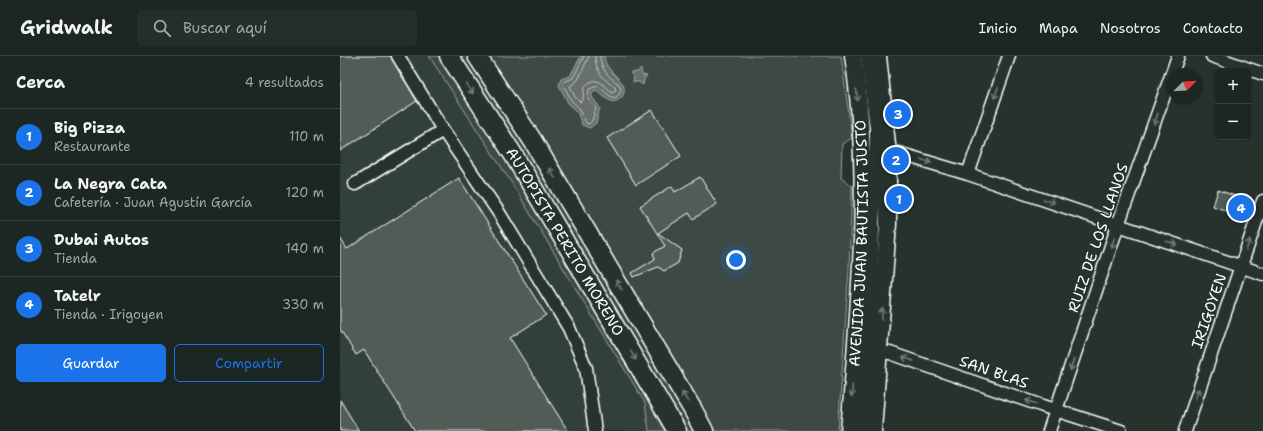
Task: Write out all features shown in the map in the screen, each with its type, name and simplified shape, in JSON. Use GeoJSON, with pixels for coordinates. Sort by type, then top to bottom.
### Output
{"type":"FeatureCollection","features":[{"type":"Feature","properties":{"kind":"highway","name":"AUTOPISTA PERITO MORENO"},"geometry":{"type":"LineString","coordinates":[[449,56],[517,161],[677,431]]}},
{"type":"Feature","properties":{"kind":"highway","name":"AUTOPISTA PERITO MORENO"},"geometry":{"type":"LineString","coordinates":[[477,56],[533,141],[704,431]]}},
{"type":"Feature","properties":{"kind":"main road","name":"AVENIDA JUAN BAUTISTA JUSTO"},"geometry":{"type":"LineString","coordinates":[[850,431],[867,352],[888,224],[876,157],[853,56]]}},
{"type":"Feature","properties":{"kind":"main road","name":"AVENIDA JUAN BAUTISTA JUSTO"},"geometry":{"type":"LineString","coordinates":[[874,431],[867,352],[863,218],[876,157],[878,56]]}},
{"type":"Feature","properties":{"kind":"street"},"geometry":{"type":"LineString","coordinates":[[398,56],[443,130],[499,213],[569,328],[586,368],[595,431]]}},
{"type":"Feature","properties":{"kind":"street"},"geometry":{"type":"LineString","coordinates":[[867,56],[876,128],[876,157],[898,153],[968,174],[1263,274]]}},
{"type":"Feature","properties":{"kind":"street"},"geometry":{"type":"LineString","coordinates":[[968,174],[1009,56]]}},
{"type":"Feature","properties":{"kind":"street","name":"RUIZ DE LOS LLANOS"},"geometry":{"type":"LineString","coordinates":[[1049,431],[1057,411],[1118,225],[1178,56]]}},
{"type":"Feature","properties":{"kind":"street"},"geometry":{"type":"LineString","coordinates":[[1212,56],[1263,74]]}},
{"type":"Feature","properties":{"kind":"street"},"geometry":{"type":"LineString","coordinates":[[355,184],[443,130]]}},
{"type":"Feature","properties":{"kind":"street","name":"IRIGOYEN"},"geometry":{"type":"LineString","coordinates":[[1185,431],[1263,202]]}},
{"type":"Feature","properties":{"kind":"street"},"geometry":{"type":"LineString","coordinates":[[861,431],[867,352]]}},
{"type":"Feature","properties":{"kind":"street","name":"SAN BLAS"},"geometry":{"type":"LineString","coordinates":[[867,352],[890,353],[1057,411],[1121,431]]}},
{"type":"Feature","properties":{"kind":"shaded area"},"geometry":{"type":"Polygon","coordinates":[[[340,56],[429,56],[513,185],[645,403],[648,431],[340,431],[340,56]]]}},
{"type":"Feature","properties":{"kind":"shaded area"},"geometry":{"type":"Polygon","coordinates":[[[429,56],[841,56],[852,138],[842,144],[841,178],[852,186],[849,269],[838,431],[649,431],[645,403],[513,185],[429,56]]]}},
{"type":"Feature","properties":{"kind":"water"},"geometry":{"type":"Polygon","coordinates":[[[581,56],[604,56],[609,68],[624,86],[622,97],[615,101],[608,100],[596,90],[592,92],[592,97],[600,108],[596,123],[590,128],[582,125],[577,111],[568,103],[559,85],[561,79],[570,76],[581,56]]]}},
{"type":"Feature","properties":{"kind":"water"},"geometry":{"type":"Polygon","coordinates":[[[641,69],[642,75],[647,76],[644,79],[643,85],[639,82],[633,82],[634,77],[630,73],[637,72],[641,69]]]}},
{"type":"Feature","properties":{"kind":"building"},"geometry":{"type":"Polygon","coordinates":[[[340,56],[391,56],[417,101],[340,151],[340,56]]]}},
{"type":"Feature","properties":{"kind":"building"},"geometry":{"type":"Polygon","coordinates":[[[652,110],[681,156],[636,185],[607,138],[652,110]]]}},
{"type":"Feature","properties":{"kind":"building"},"geometry":{"type":"Polygon","coordinates":[[[700,177],[717,204],[693,219],[689,213],[658,233],[682,250],[678,263],[664,271],[658,267],[634,277],[632,273],[655,259],[653,253],[665,246],[640,206],[672,186],[675,192],[700,177]]]}},
{"type":"Feature","properties":{"kind":"building"},"geometry":{"type":"Polygon","coordinates":[[[459,178],[546,315],[510,338],[568,431],[415,431],[364,350],[356,355],[340,329],[340,238],[347,249],[459,178]]]}},
{"type":"Feature","properties":{"kind":"building"},"geometry":{"type":"Polygon","coordinates":[[[1218,190],[1250,201],[1245,217],[1213,206],[1218,190]]]}},
{"type":"Feature","properties":{"kind":"building"},"geometry":{"type":"Polygon","coordinates":[[[340,400],[359,431],[340,431],[340,400]]]}},
{"type":"Feature","properties":{"kind":"place","name":"Dubai Autos"},"geometry":{"type":"Point","coordinates":[898,114]}},
{"type":"Feature","properties":{"kind":"place","name":"La Negra Cata"},"geometry":{"type":"Point","coordinates":[896,160]}},
{"type":"Feature","properties":{"kind":"place","name":"Big Pizza"},"geometry":{"type":"Point","coordinates":[899,199]}},
{"type":"Feature","properties":{"kind":"place","name":"Tatelr"},"geometry":{"type":"Point","coordinates":[1241,208]}}]}
